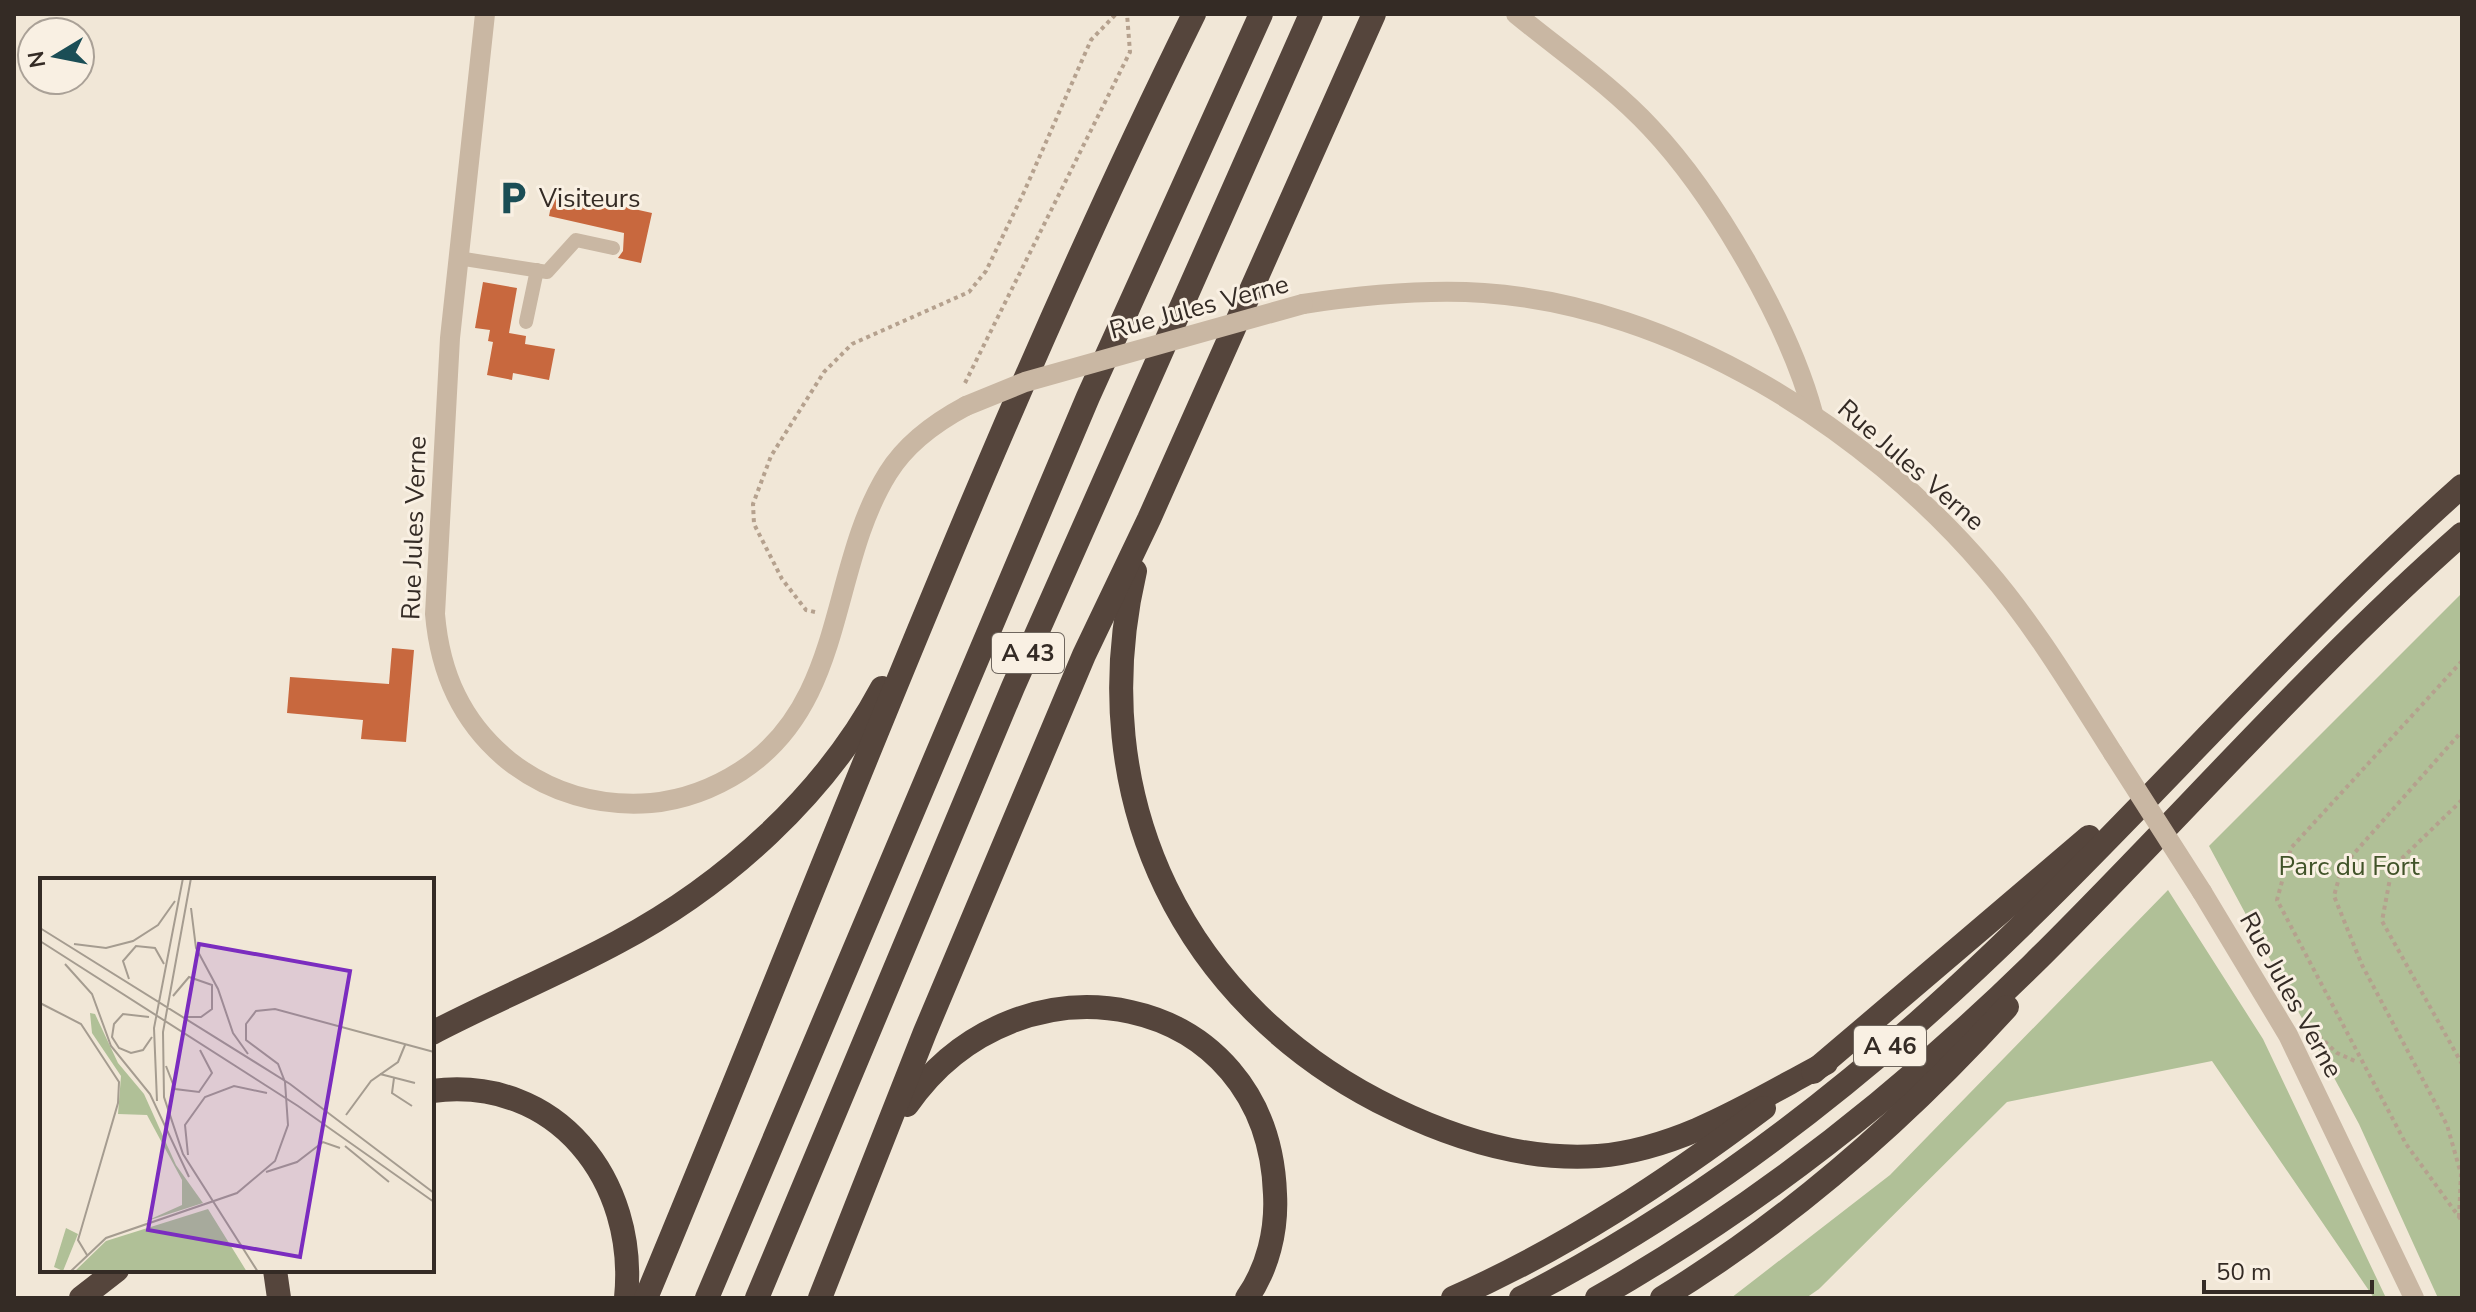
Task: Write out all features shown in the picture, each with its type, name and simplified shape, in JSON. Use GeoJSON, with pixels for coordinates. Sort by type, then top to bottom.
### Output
{"type":"FeatureCollection","features":[{"type":"Feature","properties":{"kind":"highway"},"geometry":{"type":"LineString","coordinates":[[646,1298],[943,573],[1092,231],[1194,14]]}},
{"type":"Feature","properties":{"kind":"highway","name":"A 43"},"geometry":{"type":"LineString","coordinates":[[707,1298],[1076,426],[1261,14]]}},
{"type":"Feature","properties":{"kind":"highway","name":"A 43"},"geometry":{"type":"LineString","coordinates":[[757,1298],[1013,687],[1311,14]]}},
{"type":"Feature","properties":{"kind":"highway"},"geometry":{"type":"LineString","coordinates":[[820,1298],[885,1141],[925,1032],[1078,669],[1149,519],[1374,14]]}},
{"type":"Feature","properties":{"kind":"highway","name":"A 46"},"geometry":{"type":"LineString","coordinates":[[1521,1298],[1644,1230],[1716,1183],[1854,1077],[2034,912],[2341,600],[2462,486]]}},
{"type":"Feature","properties":{"kind":"highway"},"geometry":{"type":"LineString","coordinates":[[1149,519],[1127,608],[1121,658],[1122,744],[1134,803],[1165,888],[1201,949],[1245,1001],[1295,1049],[1344,1083],[1434,1126],[1514,1150],[1569,1156],[1623,1153],[1668,1142],[1826,1063]]}},
{"type":"Feature","properties":{"kind":"highway","name":"A 46"},"geometry":{"type":"LineString","coordinates":[[1597,1298],[1734,1215],[1850,1127],[1939,1052],[2462,534]]}},
{"type":"Feature","properties":{"kind":"highway"},"geometry":{"type":"LineString","coordinates":[[434,1032],[621,941],[698,891],[762,840],[819,780],[853,736],[943,573]]}},
{"type":"Feature","properties":{"kind":"highway"},"geometry":{"type":"LineString","coordinates":[[1453,1298],[1514,1269],[1644,1194],[1826,1063],[2210,733]]}},
{"type":"Feature","properties":{"kind":"highway"},"geometry":{"type":"LineString","coordinates":[[1662,1298],[1749,1242],[1902,1113],[1995,1020],[2121,875]]}},
{"type":"Feature","properties":{"kind":"highway"},"geometry":{"type":"LineString","coordinates":[[885,1141],[919,1088],[938,1068],[958,1050],[1002,1024],[1031,1012],[1077,1006],[1122,1010],[1161,1022],[1207,1051],[1233,1077],[1254,1107],[1267,1141],[1275,1184],[1274,1223],[1267,1257],[1247,1298]]}},
{"type":"Feature","properties":{"kind":"highway"},"geometry":{"type":"LineString","coordinates":[[434,1091],[474,1090],[523,1103],[551,1120],[591,1156],[622,1215],[629,1247],[626,1298]]}},
{"type":"Feature","properties":{"kind":"highway"},"geometry":{"type":"LineString","coordinates":[[81,1298],[114,1272]]}},
{"type":"Feature","properties":{"kind":"highway"},"geometry":{"type":"LineString","coordinates":[[275,1272],[279,1298]]}},
{"type":"Feature","properties":{"kind":"street","name":"Rue Jules Verne"},"geometry":{"type":"LineString","coordinates":[[485,14],[444,412],[435,614],[440,655],[456,698],[493,747],[543,784],[579,797],[634,804],[696,793],[751,764],[784,733],[820,674],[869,508],[889,471],[922,435],[960,409],[1025,382],[1303,304],[1389,293],[1453,292],[1555,303],[1665,337],[1813,413],[1907,489],[1985,567],[2038,636],[2202,892],[2288,1035],[2369,1197],[2414,1298]]}},
{"type":"Feature","properties":{"kind":"street"},"geometry":{"type":"LineString","coordinates":[[1516,14],[1623,101],[1686,167],[1711,204],[1798,361],[1813,413]]}},
{"type":"Feature","properties":{"kind":"lane"},"geometry":{"type":"LineString","coordinates":[[458,258],[547,272],[576,240],[613,248]]}},
{"type":"Feature","properties":{"kind":"lane"},"geometry":{"type":"LineString","coordinates":[[526,322],[537,270]]}},
{"type":"Feature","properties":{"kind":"path"},"geometry":{"type":"LineString","coordinates":[[838,618],[806,610],[782,579],[754,524],[753,504],[771,456],[824,372],[852,344],[969,292],[986,271],[1061,114],[1091,40],[1116,14]]}},
{"type":"Feature","properties":{"kind":"path"},"geometry":{"type":"LineString","coordinates":[[960,409],[965,382],[1130,52],[1127,14]]}},
{"type":"Feature","properties":{"kind":"path"},"geometry":{"type":"LineString","coordinates":[[2460,1219],[2406,1144],[2359,1062],[2277,900],[2291,848],[2462,661]]}},
{"type":"Feature","properties":{"kind":"path"},"geometry":{"type":"LineString","coordinates":[[2460,1219],[2461,1174],[2447,1125],[2362,965],[2334,896],[2342,867],[2462,731]]}},
{"type":"Feature","properties":{"kind":"path"},"geometry":{"type":"LineString","coordinates":[[2462,800],[2392,868],[2382,921],[2462,1064]]}},
{"type":"Feature","properties":{"kind":"path"},"geometry":{"type":"LineString","coordinates":[[2288,1035],[2310,1028],[2337,1053],[2359,1062]]}},
{"type":"Feature","properties":{"kind":"green space","name":"Parc du Fort"},"geometry":{"type":"Polygon","coordinates":[[[2462,593],[2462,1298],[2438,1298],[2359,1124],[2209,846],[2462,593]]]}},
{"type":"Feature","properties":{"kind":"green space"},"geometry":{"type":"Polygon","coordinates":[[[2168,890],[2263,1039],[2386,1298],[2374,1298],[2212,1061],[2007,1102],[1819,1289],[1806,1298],[1731,1298],[1890,1175],[2168,890]]]}},
{"type":"Feature","properties":{"kind":"building"},"geometry":{"type":"Polygon","coordinates":[[[554,191],[652,213],[641,263],[618,258],[623,251],[624,233],[549,216],[554,191]]]}},
{"type":"Feature","properties":{"kind":"building"},"geometry":{"type":"Polygon","coordinates":[[[483,282],[517,288],[509,333],[526,336],[525,344],[555,349],[549,380],[513,373],[512,380],[487,375],[493,342],[488,341],[490,330],[475,328],[483,282]]]}},
{"type":"Feature","properties":{"kind":"building"},"geometry":{"type":"Polygon","coordinates":[[[392,648],[414,650],[406,742],[361,739],[363,720],[287,713],[290,677],[389,684],[392,648]]]}},
{"type":"Feature","properties":{"kind":"place","name":"Visiteurs"},"geometry":{"type":"Point","coordinates":[513,198]}}]}
